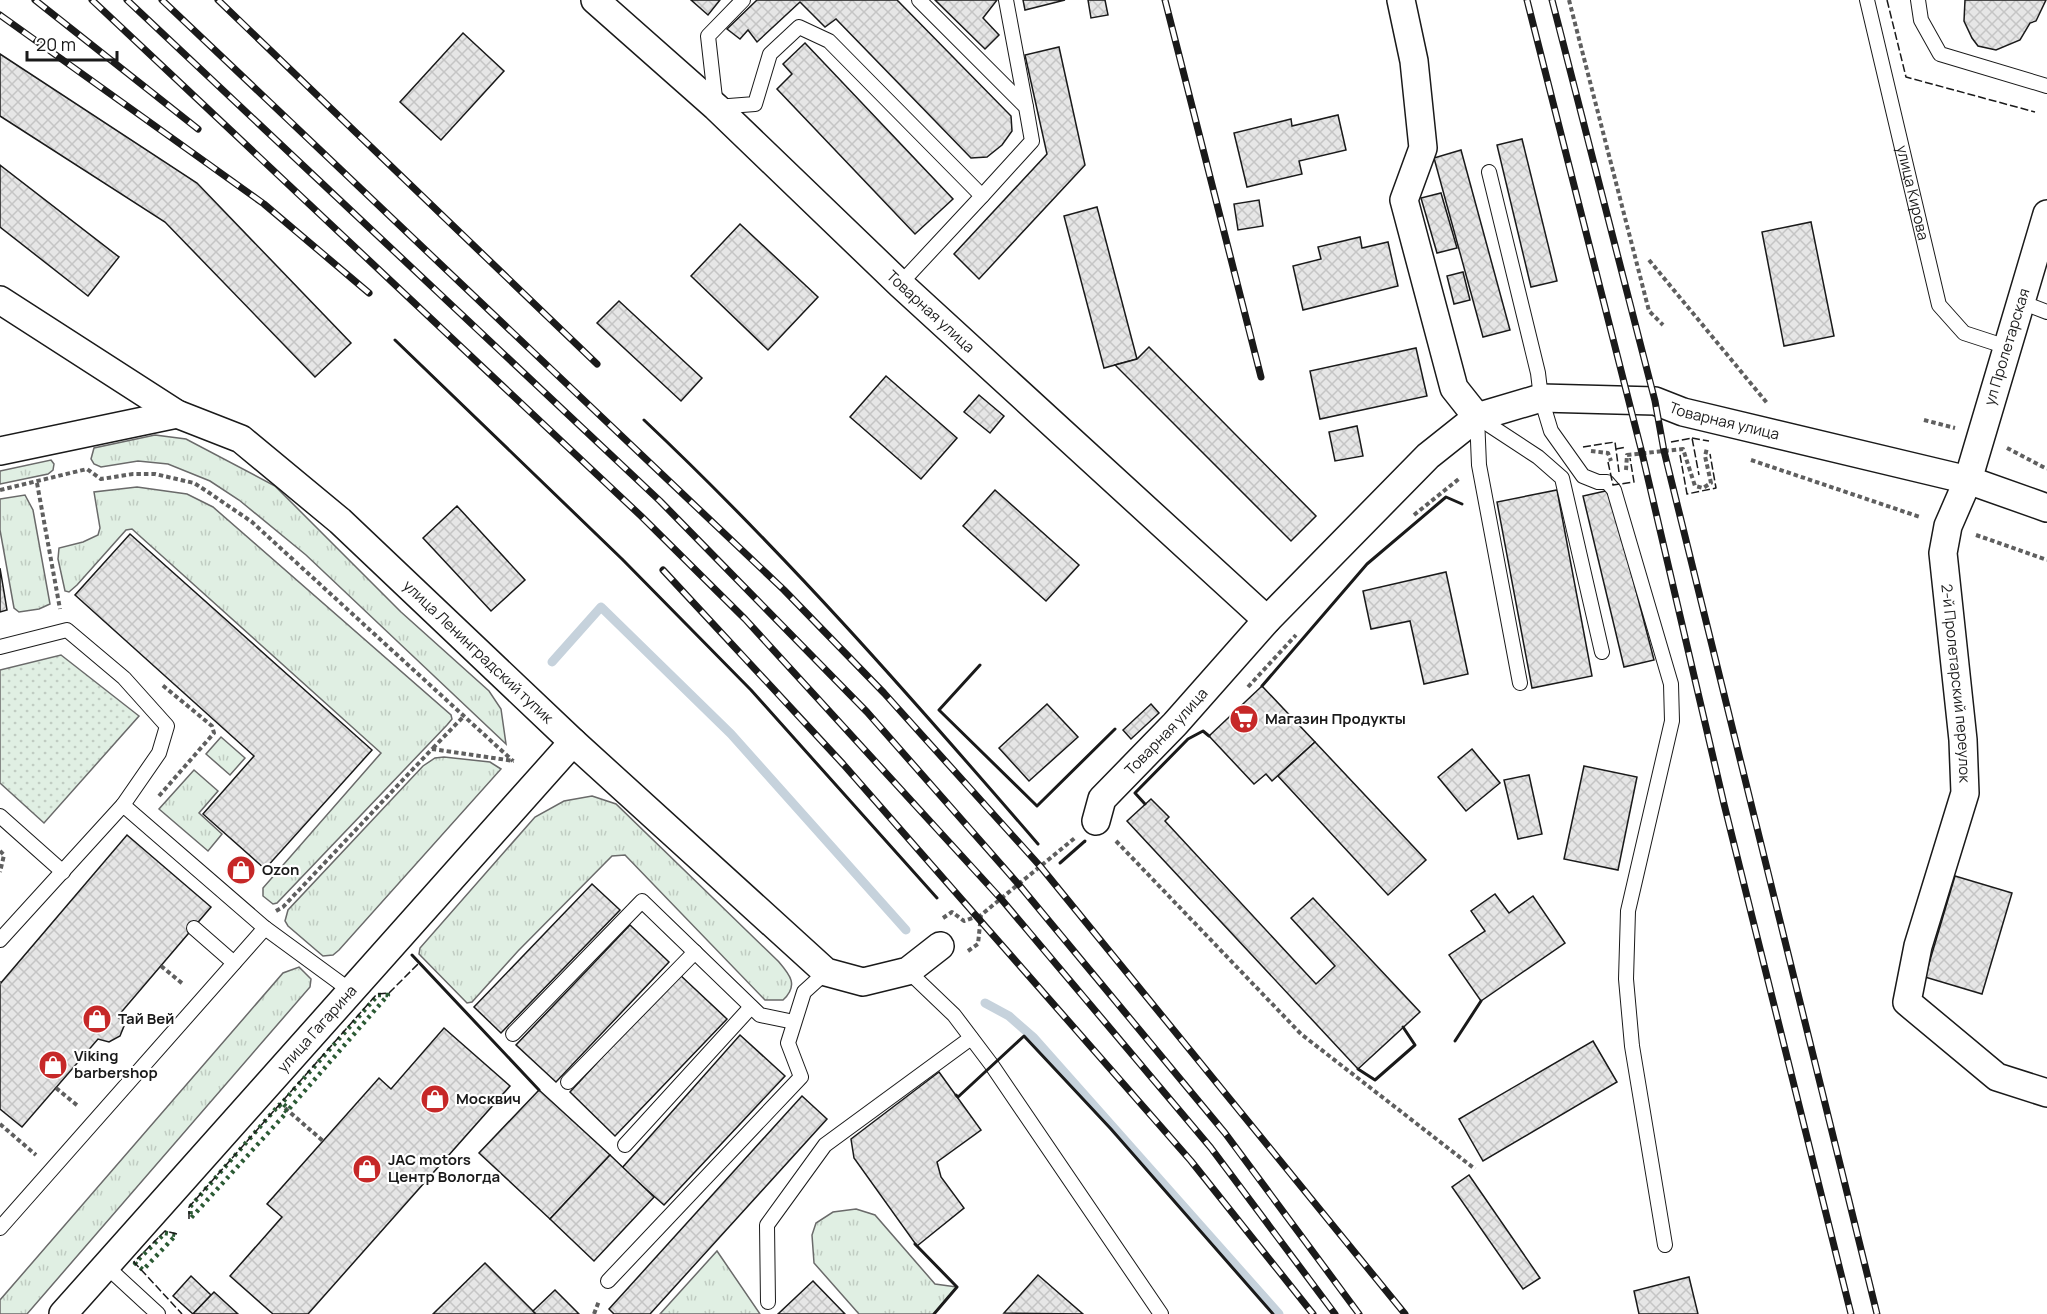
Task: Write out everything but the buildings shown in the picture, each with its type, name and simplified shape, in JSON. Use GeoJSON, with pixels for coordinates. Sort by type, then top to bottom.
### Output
{"type":"FeatureCollection","features":[{"type":"Feature","properties":{"kind":"street","name":"Товарная улица"},"geometry":{"type":"LineString","coordinates":[[595,0],[716,107],[900,284],[1267,620]]}},
{"type":"Feature","properties":{"kind":"street"},"geometry":{"type":"LineString","coordinates":[[1401,0],[1413,61],[1423,148],[1404,200],[1454,388],[1477,417]]}},
{"type":"Feature","properties":{"kind":"street","name":"ул Пролетарская"},"geometry":{"type":"LineString","coordinates":[[1968,480],[2047,214]]}},
{"type":"Feature","properties":{"kind":"street","name":"улица Ленинградский тупик"},"geometry":{"type":"LineString","coordinates":[[0,300],[177,414],[241,439],[322,506],[573,742],[826,972],[863,982],[908,971],[940,946]]}},
{"type":"Feature","properties":{"kind":"street","name":"Товарная улица"},"geometry":{"type":"LineString","coordinates":[[1096,821],[1102,799],[1175,724],[1267,620],[1428,456],[1477,417],[1541,398],[1655,401],[1683,412],[1968,480]]}},
{"type":"Feature","properties":{"kind":"street"},"geometry":{"type":"LineString","coordinates":[[0,451],[177,414]]}},
{"type":"Feature","properties":{"kind":"street"},"geometry":{"type":"LineString","coordinates":[[1968,480],[2047,508]]}},
{"type":"Feature","properties":{"kind":"street","name":"2-й Пролетарский переулок"},"geometry":{"type":"LineString","coordinates":[[1968,480],[1948,526],[1943,553],[1963,740],[1965,793],[1918,946],[1907,1002],[1997,1077],[2047,1094]]}},
{"type":"Feature","properties":{"kind":"street","name":"улица Гагарина"},"geometry":{"type":"LineString","coordinates":[[63,1314],[573,742]]}},
{"type":"Feature","properties":{"kind":"lane"},"geometry":{"type":"LineString","coordinates":[[743,0],[708,36],[716,107],[755,104],[770,54],[799,27],[829,41],[982,196]]}},
{"type":"Feature","properties":{"kind":"lane"},"geometry":{"type":"LineString","coordinates":[[919,0],[1026,107]]}},
{"type":"Feature","properties":{"kind":"lane"},"geometry":{"type":"LineString","coordinates":[[900,284],[1032,141],[1006,0]]}},
{"type":"Feature","properties":{"kind":"lane","name":"улица Кирова"},"geometry":{"type":"LineString","coordinates":[[1867,0],[1939,305],[1964,333],[2007,347]]}},
{"type":"Feature","properties":{"kind":"lane"},"geometry":{"type":"LineString","coordinates":[[1918,0],[1921,20],[1940,54],[2047,86]]}},
{"type":"Feature","properties":{"kind":"lane"},"geometry":{"type":"LineString","coordinates":[[1489,172],[1538,373],[1541,398],[1551,431],[1583,476],[1598,482],[1607,482],[1614,490],[1671,684],[1672,721],[1628,910],[1626,979],[1632,1046],[1665,1245]]}},
{"type":"Feature","properties":{"kind":"lane"},"geometry":{"type":"LineString","coordinates":[[2020,302],[2047,312]]}},
{"type":"Feature","properties":{"kind":"lane"},"geometry":{"type":"LineString","coordinates":[[1477,417],[1479,465],[1520,683]]}},
{"type":"Feature","properties":{"kind":"lane"},"geometry":{"type":"LineString","coordinates":[[1477,417],[1538,457],[1562,478],[1602,652]]}},
{"type":"Feature","properties":{"kind":"lane"},"geometry":{"type":"LineString","coordinates":[[0,647],[68,630],[124,678],[167,726],[159,753],[123,805],[0,940]]}},
{"type":"Feature","properties":{"kind":"lane"},"geometry":{"type":"LineString","coordinates":[[123,805],[265,928],[351,991]]}},
{"type":"Feature","properties":{"kind":"lane"},"geometry":{"type":"LineString","coordinates":[[0,816],[63,872]]}},
{"type":"Feature","properties":{"kind":"lane"},"geometry":{"type":"LineString","coordinates":[[513,1034],[642,901],[760,1015],[794,1022]]}},
{"type":"Feature","properties":{"kind":"lane"},"geometry":{"type":"LineString","coordinates":[[194,927],[234,963]]}},
{"type":"Feature","properties":{"kind":"lane"},"geometry":{"type":"LineString","coordinates":[[0,1228],[265,928]]}},
{"type":"Feature","properties":{"kind":"lane"},"geometry":{"type":"LineString","coordinates":[[568,1082],[694,952]]}},
{"type":"Feature","properties":{"kind":"lane"},"geometry":{"type":"LineString","coordinates":[[908,971],[954,1015],[971,1038],[1161,1314]]}},
{"type":"Feature","properties":{"kind":"lane"},"geometry":{"type":"LineString","coordinates":[[608,1281],[801,1077],[788,1043],[804,992],[826,972]]}},
{"type":"Feature","properties":{"kind":"lane"},"geometry":{"type":"LineString","coordinates":[[625,1145],[751,1007]]}},
{"type":"Feature","properties":{"kind":"lane"},"geometry":{"type":"LineString","coordinates":[[768,1302],[766,1226],[825,1145],[971,1038]]}},
{"type":"Feature","properties":{"kind":"lane"},"geometry":{"type":"LineString","coordinates":[[106,1266],[158,1314]]}},
{"type":"Feature","properties":{"kind":"path"},"geometry":{"type":"LineString","coordinates":[[1569,0],[1648,311],[1664,325]]}},
{"type":"Feature","properties":{"kind":"path"},"geometry":{"type":"LineString","coordinates":[[1649,260],[1768,404]]}},
{"type":"Feature","properties":{"kind":"path"},"geometry":{"type":"LineString","coordinates":[[1626,476],[1627,455],[1683,449],[1695,486],[1708,486],[1711,483],[1705,449],[1710,447]]}},
{"type":"Feature","properties":{"kind":"path"},"geometry":{"type":"LineString","coordinates":[[1568,453],[1608,453],[1612,468]]}},
{"type":"Feature","properties":{"kind":"path"},"geometry":{"type":"LineString","coordinates":[[1744,458],[2047,560]]}},
{"type":"Feature","properties":{"kind":"path"},"geometry":{"type":"LineString","coordinates":[[1410,518],[1444,489],[1479,465]]}},
{"type":"Feature","properties":{"kind":"path"},"geometry":{"type":"LineString","coordinates":[[0,490],[37,483],[87,469],[101,479],[133,474],[155,474],[194,483],[252,522],[537,782]]}},
{"type":"Feature","properties":{"kind":"path"},"geometry":{"type":"LineString","coordinates":[[37,483],[58,605],[62,613],[69,612]]}},
{"type":"Feature","properties":{"kind":"path"},"geometry":{"type":"LineString","coordinates":[[1247,688],[1255,682],[1299,631]]}},
{"type":"Feature","properties":{"kind":"path"},"geometry":{"type":"LineString","coordinates":[[155,800],[214,733],[212,726],[157,680]]}},
{"type":"Feature","properties":{"kind":"path"},"geometry":{"type":"LineString","coordinates":[[271,914],[283,907],[464,716]]}},
{"type":"Feature","properties":{"kind":"path"},"geometry":{"type":"LineString","coordinates":[[432,749],[514,761]]}},
{"type":"Feature","properties":{"kind":"path"},"geometry":{"type":"LineString","coordinates":[[940,946],[966,952],[978,944],[981,915],[1096,821],[1301,1034],[1475,1169]]}},
{"type":"Feature","properties":{"kind":"path"},"geometry":{"type":"LineString","coordinates":[[0,851],[4,855],[0,872]]}},
{"type":"Feature","properties":{"kind":"path"},"geometry":{"type":"LineString","coordinates":[[161,966],[183,984]]}},
{"type":"Feature","properties":{"kind":"path"},"geometry":{"type":"LineString","coordinates":[[56,1088],[79,1106]]}},
{"type":"Feature","properties":{"kind":"path"},"geometry":{"type":"LineString","coordinates":[[279,1103],[323,1141]]}},
{"type":"Feature","properties":{"kind":"path"},"geometry":{"type":"LineString","coordinates":[[0,1124],[36,1156]]}},
{"type":"Feature","properties":{"kind":"green space"},"geometry":{"type":"Polygon","coordinates":[[[155,435],[186,439],[275,486],[401,612],[489,691],[501,709],[506,744],[306,555],[239,500],[210,481],[168,464],[138,461],[101,467],[94,464],[91,459],[94,448],[155,435]]]}},
{"type":"Feature","properties":{"kind":"green space"},"geometry":{"type":"Polygon","coordinates":[[[51,460],[54,464],[53,470],[48,474],[0,484],[0,471],[51,460]]]}},
{"type":"Feature","properties":{"kind":"green space"},"geometry":{"type":"Polygon","coordinates":[[[137,487],[187,494],[213,507],[451,715],[452,719],[447,725],[277,903],[273,904],[263,896],[263,888],[381,753],[132,529],[126,530],[77,585],[69,592],[65,591],[58,559],[59,548],[83,542],[98,535],[100,528],[94,492],[137,487]]]}},
{"type":"Feature","properties":{"kind":"green space"},"geometry":{"type":"Polygon","coordinates":[[[25,495],[33,510],[50,604],[39,609],[19,612],[14,608],[0,530],[0,499],[25,495]]]}},
{"type":"Feature","properties":{"kind":"green space"},"geometry":{"type":"Polygon","coordinates":[[[61,655],[139,716],[44,823],[0,783],[0,670],[61,655]]]}},
{"type":"Feature","properties":{"kind":"green space"},"geometry":{"type":"Polygon","coordinates":[[[221,737],[245,758],[230,775],[206,754],[221,737]]]}},
{"type":"Feature","properties":{"kind":"green space"},"geometry":{"type":"Polygon","coordinates":[[[435,758],[490,762],[501,769],[339,950],[333,955],[323,956],[288,926],[285,921],[288,910],[423,766],[435,758]]]}},
{"type":"Feature","properties":{"kind":"green space"},"geometry":{"type":"Polygon","coordinates":[[[194,770],[218,791],[199,813],[222,834],[208,851],[159,809],[194,770]]]}},
{"type":"Feature","properties":{"kind":"green space"},"geometry":{"type":"Polygon","coordinates":[[[592,796],[616,804],[778,961],[789,976],[792,985],[783,1000],[765,1000],[625,855],[612,856],[518,951],[472,1002],[467,1003],[419,954],[420,948],[535,817],[564,801],[592,796]]]}},
{"type":"Feature","properties":{"kind":"green space"},"geometry":{"type":"Polygon","coordinates":[[[299,967],[311,979],[310,987],[27,1314],[0,1314],[0,1300],[283,973],[299,967]]]}},
{"type":"Feature","properties":{"kind":"green space"},"geometry":{"type":"Polygon","coordinates":[[[856,1209],[875,1215],[935,1284],[957,1287],[934,1314],[859,1314],[814,1263],[812,1235],[816,1223],[833,1212],[856,1209]]]}},
{"type":"Feature","properties":{"kind":"green space"},"geometry":{"type":"Polygon","coordinates":[[[717,1251],[760,1314],[660,1314],[717,1251]]]}},
{"type":"Feature","properties":{"kind":"waterway"},"geometry":{"type":"LineString","coordinates":[[552,662],[601,607],[731,734],[906,930]]}},
{"type":"Feature","properties":{"kind":"waterway"},"geometry":{"type":"LineString","coordinates":[[985,1003],[1009,1016],[1034,1038],[1279,1314]]}},
{"type":"Feature","properties":{"kind":"railway"},"geometry":{"type":"LineString","coordinates":[[35,0],[198,129]]}},
{"type":"Feature","properties":{"kind":"railway"},"geometry":{"type":"LineString","coordinates":[[92,0],[641,516],[745,619],[1002,900],[1211,1148],[1335,1314]]}},
{"type":"Feature","properties":{"kind":"railway"},"geometry":{"type":"LineString","coordinates":[[127,0],[660,501],[867,712],[1020,886],[1225,1133],[1359,1314]]}},
{"type":"Feature","properties":{"kind":"railway"},"geometry":{"type":"LineString","coordinates":[[162,0],[784,590],[884,693],[1040,866],[1405,1314]]}},
{"type":"Feature","properties":{"kind":"railway"},"geometry":{"type":"LineString","coordinates":[[218,0],[597,364]]}},
{"type":"Feature","properties":{"kind":"railway"},"geometry":{"type":"LineString","coordinates":[[1165,0],[1261,377]]}},
{"type":"Feature","properties":{"kind":"railway"},"geometry":{"type":"LineString","coordinates":[[1527,0],[1642,453],[1724,804],[1851,1314]]}},
{"type":"Feature","properties":{"kind":"railway"},"geometry":{"type":"LineString","coordinates":[[1552,0],[1655,401],[1664,451],[1877,1314]]}},
{"type":"Feature","properties":{"kind":"railway"},"geometry":{"type":"LineString","coordinates":[[0,15],[264,204],[369,293]]}},
{"type":"Feature","properties":{"kind":"railway"},"geometry":{"type":"LineString","coordinates":[[663,570],[843,764],[1191,1161],[1313,1314]]}},
{"type":"Feature","properties":{"kind":"hedge"},"geometry":{"type":"LineString","coordinates":[[378,995],[388,995],[289,1109],[282,1103],[378,995]]}},
{"type":"Feature","properties":{"kind":"hedge"},"geometry":{"type":"LineString","coordinates":[[279,1105],[287,1112],[191,1218],[190,1207],[279,1105]]}},
{"type":"Feature","properties":{"kind":"hedge"},"geometry":{"type":"LineString","coordinates":[[165,1233],[176,1235],[143,1270],[135,1263],[165,1233]]}},
{"type":"Feature","properties":{"kind":"fence"},"geometry":{"type":"LineString","coordinates":[[1887,0],[1906,77],[2035,112]]}},
{"type":"Feature","properties":{"kind":"fence"},"geometry":{"type":"LineString","coordinates":[[1692,438],[1709,441]]}},
{"type":"Feature","properties":{"kind":"fence"},"geometry":{"type":"LineString","coordinates":[[1671,442],[1692,438],[1699,475]]}},
{"type":"Feature","properties":{"kind":"fence"},"geometry":{"type":"LineString","coordinates":[[1583,447],[1615,442],[1619,472]]}},
{"type":"Feature","properties":{"kind":"fence"},"geometry":{"type":"LineString","coordinates":[[1616,449],[1626,447]]}},
{"type":"Feature","properties":{"kind":"fence"},"geometry":{"type":"LineString","coordinates":[[1680,455],[1687,494],[1716,488],[1710,454]]}},
{"type":"Feature","properties":{"kind":"fence"},"geometry":{"type":"LineString","coordinates":[[1608,462],[1613,485],[1634,482],[1630,458]]}},
{"type":"Feature","properties":{"kind":"fence"},"geometry":{"type":"LineString","coordinates":[[189,1219],[189,1207],[377,994],[389,993],[420,962]]}},
{"type":"Feature","properties":{"kind":"fence"},"geometry":{"type":"LineString","coordinates":[[177,1234],[165,1231],[134,1262],[182,1314]]}},
{"type":"Feature","properties":{"kind":"wall"},"geometry":{"type":"LineString","coordinates":[[395,340],[622,559],[751,690],[937,898]]}},
{"type":"Feature","properties":{"kind":"wall"},"geometry":{"type":"LineString","coordinates":[[644,420],[747,522],[847,627],[1038,844]]}},
{"type":"Feature","properties":{"kind":"wall"},"geometry":{"type":"LineString","coordinates":[[1262,686],[1367,564],[1446,497],[1462,504]]}},
{"type":"Feature","properties":{"kind":"wall"},"geometry":{"type":"LineString","coordinates":[[980,665],[939,710],[1037,806],[1115,729]]}},
{"type":"Feature","properties":{"kind":"wall"},"geometry":{"type":"LineString","coordinates":[[1145,804],[1135,793],[1188,739],[1203,731],[1209,736]]}},
{"type":"Feature","properties":{"kind":"wall"},"geometry":{"type":"LineString","coordinates":[[1060,863],[1085,841]]}},
{"type":"Feature","properties":{"kind":"wall"},"geometry":{"type":"LineString","coordinates":[[412,955],[539,1090]]}},
{"type":"Feature","properties":{"kind":"wall"},"geometry":{"type":"LineString","coordinates":[[1455,1041],[1481,1001]]}},
{"type":"Feature","properties":{"kind":"wall"},"geometry":{"type":"LineString","coordinates":[[1358,1069],[1375,1080],[1415,1045],[1403,1027]]}},
{"type":"Feature","properties":{"kind":"wall"},"geometry":{"type":"LineString","coordinates":[[956,1095],[958,1097],[1024,1036],[1111,1129],[1273,1314]]}},
{"type":"Feature","properties":{"kind":"wall"},"geometry":{"type":"LineString","coordinates":[[915,1244],[957,1287],[934,1314]]}},
{"type":"Feature","properties":{"kind":"place","name":"Магазин Продукты"},"geometry":{"type":"Point","coordinates":[1244,719]}},
{"type":"Feature","properties":{"kind":"place","name":"Ozon"},"geometry":{"type":"Point","coordinates":[241,870]}},
{"type":"Feature","properties":{"kind":"place","name":"Тай Вей"},"geometry":{"type":"Point","coordinates":[97,1019]}},
{"type":"Feature","properties":{"kind":"place","name":"Viking barbershop"},"geometry":{"type":"Point","coordinates":[53,1065]}},
{"type":"Feature","properties":{"kind":"place","name":"Москвич"},"geometry":{"type":"Point","coordinates":[435,1099]}},
{"type":"Feature","properties":{"kind":"place","name":"JAC motors Центр Вологда"},"geometry":{"type":"Point","coordinates":[367,1169]}}]}
